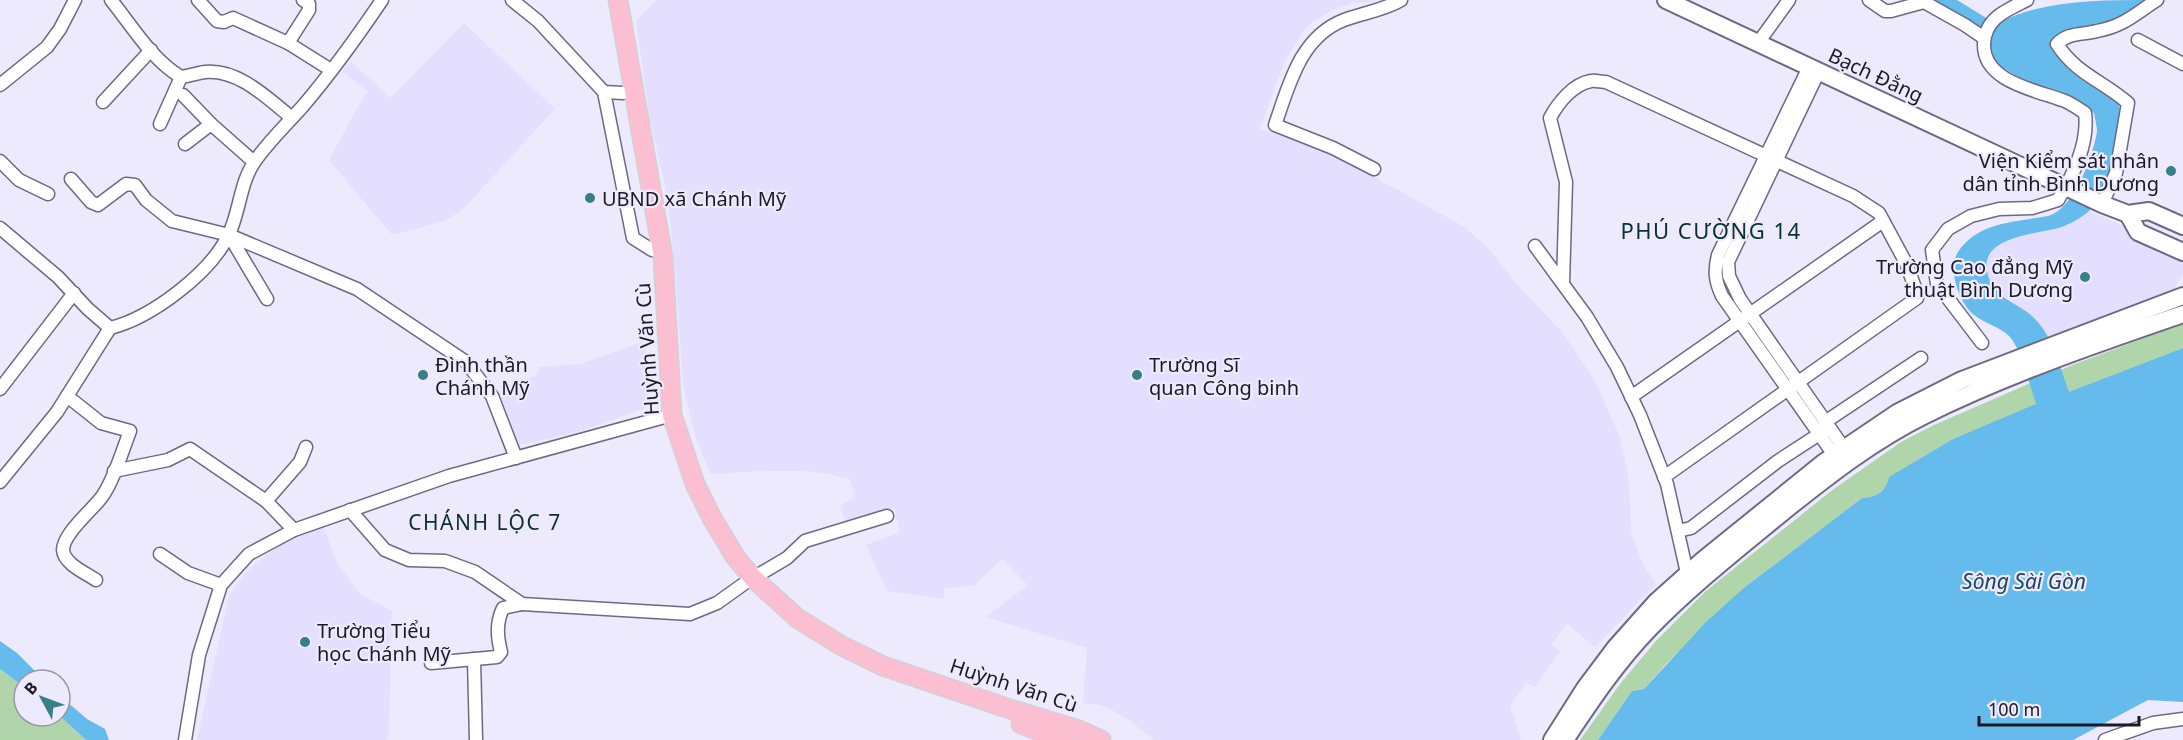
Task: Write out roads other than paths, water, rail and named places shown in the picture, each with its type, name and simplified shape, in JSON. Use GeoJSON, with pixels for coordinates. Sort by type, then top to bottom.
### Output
{"type":"FeatureCollection","features":[{"type":"Feature","properties":{"kind":"main road"},"geometry":{"type":"LineString","coordinates":[[605,0],[628,92],[658,253],[668,416],[682,474],[707,527],[749,581],[756,597],[794,628],[848,661],[881,676],[1064,740]]}},
{"type":"Feature","properties":{"kind":"main road"},"geometry":{"type":"LineString","coordinates":[[618,0],[628,92]]}},
{"type":"Feature","properties":{"kind":"main road","name":"Huỳnh Văn Cù"},"geometry":{"type":"LineString","coordinates":[[749,581],[797,618],[842,646],[883,666],[1090,738]]}},
{"type":"Feature","properties":{"kind":"street"},"geometry":{"type":"LineString","coordinates":[[0,86],[47,47],[60,29],[75,0]]}},
{"type":"Feature","properties":{"kind":"street"},"geometry":{"type":"LineString","coordinates":[[111,0],[170,71],[181,77],[205,72],[226,74],[254,87],[292,118]]}},
{"type":"Feature","properties":{"kind":"street"},"geometry":{"type":"LineString","coordinates":[[198,0],[217,21],[224,22],[233,18],[288,43],[331,70]]}},
{"type":"Feature","properties":{"kind":"street"},"geometry":{"type":"LineString","coordinates":[[288,43],[309,10],[309,4],[303,0]]}},
{"type":"Feature","properties":{"kind":"street"},"geometry":{"type":"LineString","coordinates":[[0,482],[29,449],[67,396],[110,328],[124,324],[183,290],[214,256],[229,235],[254,162],[331,70],[382,0]]}},
{"type":"Feature","properties":{"kind":"street"},"geometry":{"type":"LineString","coordinates":[[512,0],[538,21],[604,92],[633,238],[658,253]]}},
{"type":"Feature","properties":{"kind":"street"},"geometry":{"type":"LineString","coordinates":[[1374,170],[1333,148],[1275,125],[1295,70],[1312,42],[1333,25],[1401,0]]}},
{"type":"Feature","properties":{"kind":"street","name":"Bạch Đằng"},"geometry":{"type":"LineString","coordinates":[[1666,0],[2102,204]]}},
{"type":"Feature","properties":{"kind":"street"},"geometry":{"type":"LineString","coordinates":[[1758,43],[1789,0]]}},
{"type":"Feature","properties":{"kind":"street"},"geometry":{"type":"LineString","coordinates":[[1869,0],[1891,11],[1924,2],[1985,35]]}},
{"type":"Feature","properties":{"kind":"street"},"geometry":{"type":"LineString","coordinates":[[1982,343],[1937,284],[1932,250],[1948,229],[1971,216],[1999,209],[2032,208],[2058,200],[2067,188],[2076,166],[2087,129],[2085,113],[2067,102],[2026,89],[1993,70],[1984,56],[1985,35],[1996,16],[2027,0]]}},
{"type":"Feature","properties":{"kind":"street"},"geometry":{"type":"LineString","coordinates":[[2157,0],[2120,26],[2079,33],[2063,38],[2057,44],[2067,59],[2088,76],[2113,89],[2128,103],[2116,173],[2102,204],[2128,214],[2149,211],[2183,226]]}},
{"type":"Feature","properties":{"kind":"street"},"geometry":{"type":"LineString","coordinates":[[2138,40],[2183,64]]}},
{"type":"Feature","properties":{"kind":"street"},"geometry":{"type":"LineString","coordinates":[[103,102],[151,50]]}},
{"type":"Feature","properties":{"kind":"street"},"geometry":{"type":"LineString","coordinates":[[1814,69],[1718,255],[1714,271],[1722,296],[1744,316],[1793,386],[1819,434],[1843,458]]}},
{"type":"Feature","properties":{"kind":"street"},"geometry":{"type":"LineString","coordinates":[[160,124],[181,77]]}},
{"type":"Feature","properties":{"kind":"street"},"geometry":{"type":"LineString","coordinates":[[1563,283],[1566,182],[1550,118],[1556,107],[1577,86],[1591,81],[1606,82],[1853,196],[1879,213],[1906,263],[1917,298],[1664,477]]}},
{"type":"Feature","properties":{"kind":"street"},"geometry":{"type":"LineString","coordinates":[[604,92],[628,92]]}},
{"type":"Feature","properties":{"kind":"street"},"geometry":{"type":"LineString","coordinates":[[183,95],[211,124],[254,162]]}},
{"type":"Feature","properties":{"kind":"street"},"geometry":{"type":"LineString","coordinates":[[185,144],[211,124]]}},
{"type":"Feature","properties":{"kind":"street"},"geometry":{"type":"LineString","coordinates":[[0,161],[19,180],[48,194]]}},
{"type":"Feature","properties":{"kind":"street"},"geometry":{"type":"LineString","coordinates":[[71,179],[91,202],[98,205],[126,184],[135,186],[146,200],[172,221],[229,235],[357,289],[466,362],[492,396],[516,458]]}},
{"type":"Feature","properties":{"kind":"street"},"geometry":{"type":"LineString","coordinates":[[2128,214],[2138,232],[2183,252]]}},
{"type":"Feature","properties":{"kind":"street"},"geometry":{"type":"LineString","coordinates":[[1632,397],[1744,316],[1883,221]]}},
{"type":"Feature","properties":{"kind":"street"},"geometry":{"type":"LineString","coordinates":[[0,230],[58,277],[110,328]]}},
{"type":"Feature","properties":{"kind":"street"},"geometry":{"type":"LineString","coordinates":[[229,235],[267,299]]}},
{"type":"Feature","properties":{"kind":"street"},"geometry":{"type":"LineString","coordinates":[[1535,246],[1587,317],[1632,397],[1664,477],[1688,573]]}},
{"type":"Feature","properties":{"kind":"street"},"geometry":{"type":"LineString","coordinates":[[0,389],[74,293]]}},
{"type":"Feature","properties":{"kind":"street"},"geometry":{"type":"LineString","coordinates":[[1552,740],[1586,698],[1649,629],[1688,591],[1897,413],[1962,380],[2183,296]]}},
{"type":"Feature","properties":{"kind":"street"},"geometry":{"type":"LineString","coordinates":[[1565,740],[1586,698],[1634,625],[1688,573],[1791,488],[1925,415],[1974,393],[2084,348],[2183,314]]}},
{"type":"Feature","properties":{"kind":"street"},"geometry":{"type":"LineString","coordinates":[[1825,422],[1921,358]]}},
{"type":"Feature","properties":{"kind":"street"},"geometry":{"type":"LineString","coordinates":[[1793,386],[1825,422],[1843,458]]}},
{"type":"Feature","properties":{"kind":"street"},"geometry":{"type":"LineString","coordinates":[[67,396],[101,423],[130,431],[103,496],[68,536],[63,549],[72,565],[96,580]]}},
{"type":"Feature","properties":{"kind":"street"},"geometry":{"type":"LineString","coordinates":[[185,740],[199,655],[220,585],[249,554],[294,530],[449,476],[668,416]]}},
{"type":"Feature","properties":{"kind":"street"},"geometry":{"type":"LineString","coordinates":[[1678,531],[1690,528],[1778,461],[1826,430],[1825,422]]}},
{"type":"Feature","properties":{"kind":"street"},"geometry":{"type":"LineString","coordinates":[[266,501],[300,462],[306,447]]}},
{"type":"Feature","properties":{"kind":"street"},"geometry":{"type":"LineString","coordinates":[[114,471],[168,460],[190,450],[266,501],[294,530]]}},
{"type":"Feature","properties":{"kind":"street"},"geometry":{"type":"LineString","coordinates":[[350,510],[385,550],[409,560],[446,561],[476,572],[522,604]]}},
{"type":"Feature","properties":{"kind":"street"},"geometry":{"type":"LineString","coordinates":[[431,663],[497,657],[501,651],[497,633],[502,608],[522,604],[690,614],[717,603],[787,558],[805,541],[887,516]]}},
{"type":"Feature","properties":{"kind":"street"},"geometry":{"type":"LineString","coordinates":[[160,554],[188,573],[220,585]]}},
{"type":"Feature","properties":{"kind":"street"},"geometry":{"type":"LineString","coordinates":[[474,658],[477,740]]}},
{"type":"Feature","properties":{"kind":"street"},"geometry":{"type":"LineString","coordinates":[[2105,740],[2153,723],[2183,719]]}},
{"type":"Feature","properties":{"kind":"water","name":"Sông Sài Gòn"},"geometry":{"type":"Polygon","coordinates":[[[1935,0],[1957,0],[1996,24],[2013,16],[2051,6],[2091,1],[2150,0],[2107,24],[2065,31],[2053,43],[2057,53],[2072,70],[2119,103],[2118,145],[2115,160],[2105,188],[2087,213],[2062,227],[2024,235],[2001,244],[1992,251],[1987,260],[1987,271],[1995,289],[2031,315],[2043,329],[2056,355],[2069,392],[2183,348],[2183,702],[2148,700],[2073,740],[1598,740],[1632,691],[1644,689],[1706,622],[1745,587],[1862,498],[1880,493],[1889,477],[1953,439],[2036,404],[2013,341],[2005,333],[1974,315],[1959,294],[1954,276],[1955,259],[1965,243],[1982,231],[2002,224],[2049,216],[2061,209],[2076,189],[2088,165],[2097,131],[2094,113],[2079,103],[2025,81],[2000,66],[1991,53],[1990,34],[1935,0]]]}},
{"type":"Feature","properties":{"kind":"water"},"geometry":{"type":"Polygon","coordinates":[[[0,641],[32,668],[12,668],[12,678],[0,669],[0,641]]]}},
{"type":"Feature","properties":{"kind":"water"},"geometry":{"type":"Polygon","coordinates":[[[72,706],[87,719],[105,729],[109,740],[86,740],[72,727],[72,706]]]}},
{"type":"Feature","properties":{"kind":"place","name":"Viện Kiểm sát nhân dân tỉnh Bình Dương"},"geometry":{"type":"Point","coordinates":[2171,171]}},
{"type":"Feature","properties":{"kind":"place","name":"UBND xã Chánh Mỹ"},"geometry":{"type":"Point","coordinates":[590,198]}},
{"type":"Feature","properties":{"kind":"place","name":"Trường Cao đẳng Mỹ thuật Bình Dương"},"geometry":{"type":"Point","coordinates":[2085,277]}},
{"type":"Feature","properties":{"kind":"place","name":"Đình thần Chánh Mỹ"},"geometry":{"type":"Point","coordinates":[423,375]}},
{"type":"Feature","properties":{"kind":"place","name":"Trường Sĩ quan Công binh"},"geometry":{"type":"Point","coordinates":[1137,375]}},
{"type":"Feature","properties":{"kind":"place","name":"Trường Tiểu học Chánh Mỹ"},"geometry":{"type":"Point","coordinates":[305,642]}},
{"type":"Feature","properties":{"kind":"district","name":"PHÚ CƯỜNG 14"},"geometry":{"type":"Point","coordinates":[1711,230]}},
{"type":"Feature","properties":{"kind":"district","name":"CHÁNH LỘC 7"},"geometry":{"type":"Point","coordinates":[485,522]}}]}
